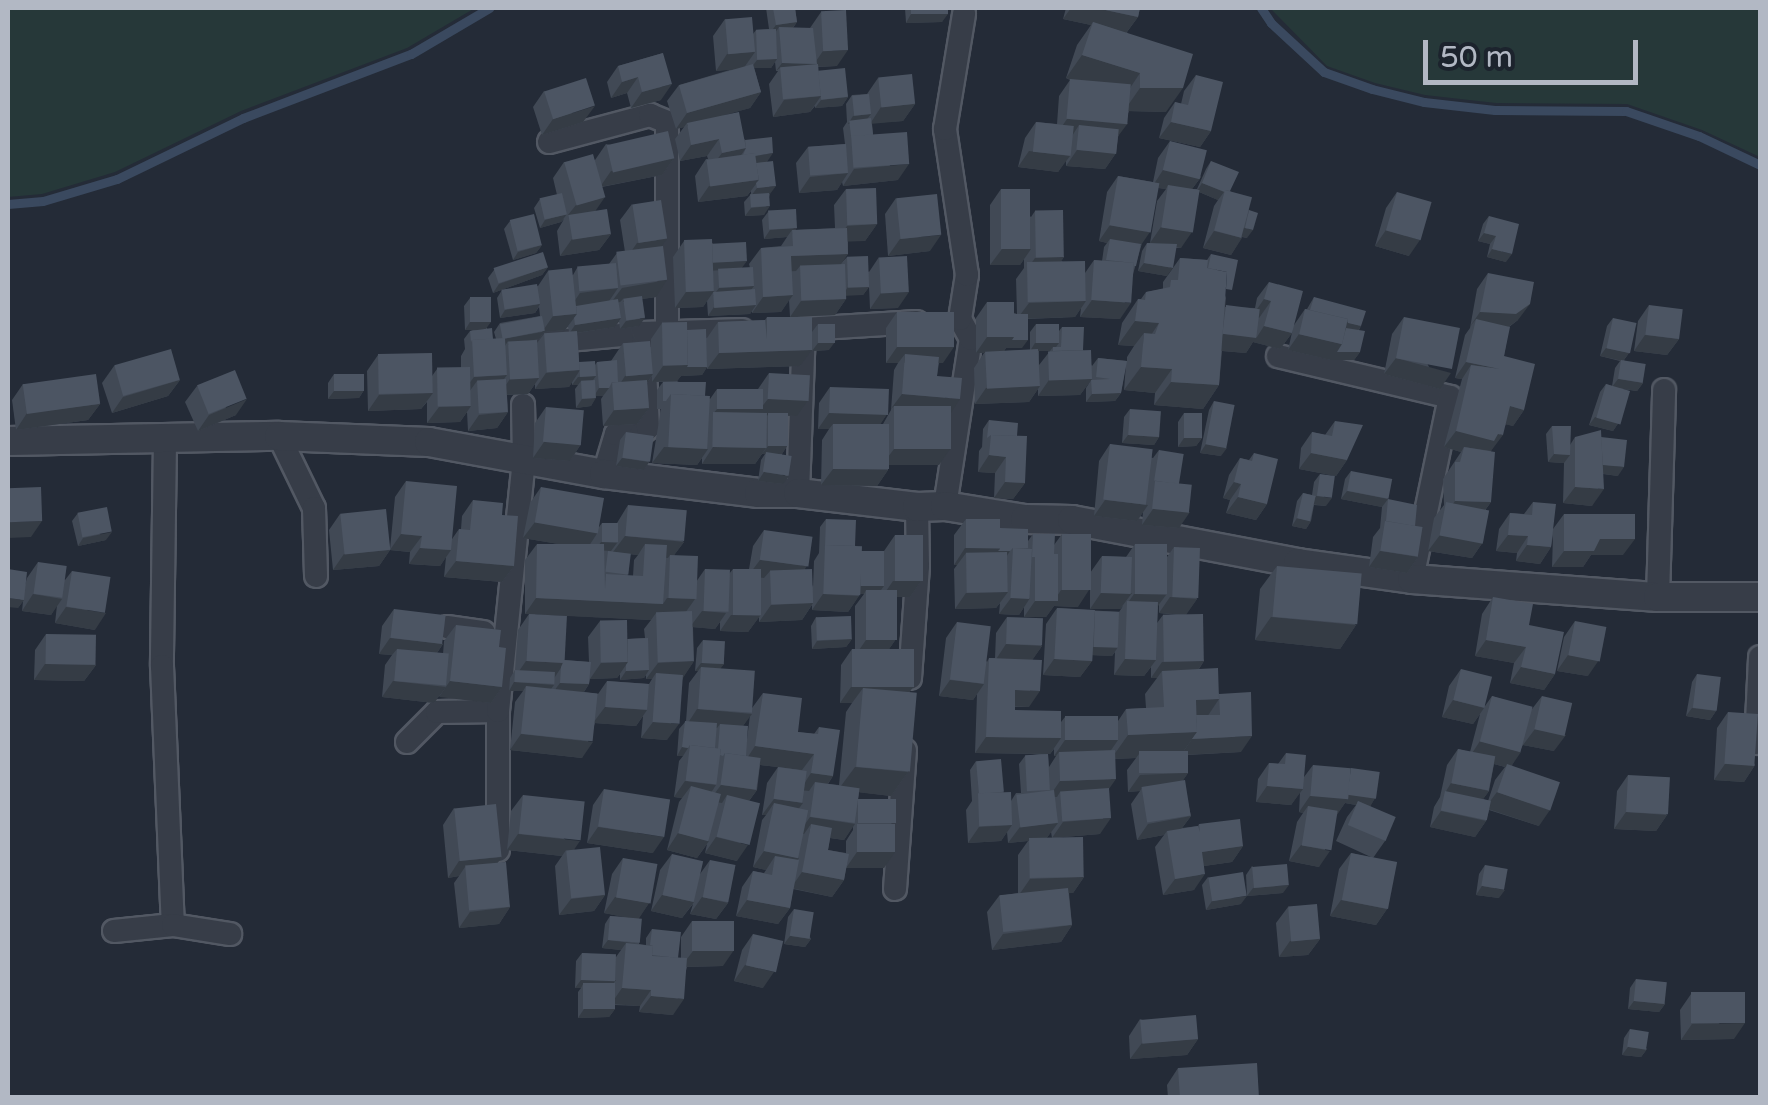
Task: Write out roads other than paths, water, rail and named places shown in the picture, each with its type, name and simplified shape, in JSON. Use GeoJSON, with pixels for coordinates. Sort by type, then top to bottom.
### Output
{"type":"FeatureCollection","features":[{"type":"Feature","properties":{"kind":"street"},"geometry":{"type":"LineString","coordinates":[[945,506],[970,346],[960,319],[967,276],[945,129],[964,14]]}},
{"type":"Feature","properties":{"kind":"street"},"geometry":{"type":"LineString","coordinates":[[549,142],[650,115],[666,122],[668,331]]}},
{"type":"Feature","properties":{"kind":"street"},"geometry":{"type":"LineString","coordinates":[[514,345],[668,331],[960,319]]}},
{"type":"Feature","properties":{"kind":"street"},"geometry":{"type":"LineString","coordinates":[[785,329],[798,493]]}},
{"type":"Feature","properties":{"kind":"street"},"geometry":{"type":"LineString","coordinates":[[604,474],[613,436],[641,434],[648,428],[644,333]]}},
{"type":"Feature","properties":{"kind":"street"},"geometry":{"type":"LineString","coordinates":[[1278,356],[1449,396],[1412,578]]}},
{"type":"Feature","properties":{"kind":"street"},"geometry":{"type":"LineString","coordinates":[[1658,597],[1664,390]]}},
{"type":"Feature","properties":{"kind":"street"},"geometry":{"type":"LineString","coordinates":[[498,879],[498,711],[524,460],[524,405]]}},
{"type":"Feature","properties":{"kind":"street"},"geometry":{"type":"LineString","coordinates":[[8,441],[279,436],[429,442],[604,474],[759,493],[945,506],[1025,520],[1072,520],[1298,563],[1412,578],[1658,597],[1760,597]]}},
{"type":"Feature","properties":{"kind":"street"},"geometry":{"type":"LineString","coordinates":[[279,436],[314,508],[316,576]]}},
{"type":"Feature","properties":{"kind":"street"},"geometry":{"type":"LineString","coordinates":[[166,440],[162,666],[173,925]]}},
{"type":"Feature","properties":{"kind":"street"},"geometry":{"type":"LineString","coordinates":[[895,889],[918,566],[916,506]]}},
{"type":"Feature","properties":{"kind":"street"},"geometry":{"type":"LineString","coordinates":[[447,626],[507,635]]}},
{"type":"Feature","properties":{"kind":"street"},"geometry":{"type":"LineString","coordinates":[[1755,758],[1760,657]]}},
{"type":"Feature","properties":{"kind":"street"},"geometry":{"type":"LineString","coordinates":[[407,742],[437,712],[498,711]]}},
{"type":"Feature","properties":{"kind":"street"},"geometry":{"type":"LineString","coordinates":[[114,931],[173,925],[230,934]]}},
{"type":"Feature","properties":{"kind":"waterway"},"geometry":{"type":"LineString","coordinates":[[8,204],[43,201],[117,179],[243,118],[411,54],[489,8]]}},
{"type":"Feature","properties":{"kind":"waterway"},"geometry":{"type":"LineString","coordinates":[[1261,8],[1271,23],[1324,72],[1372,89],[1424,102],[1495,110],[1626,111],[1699,136],[1760,165]]}}]}
